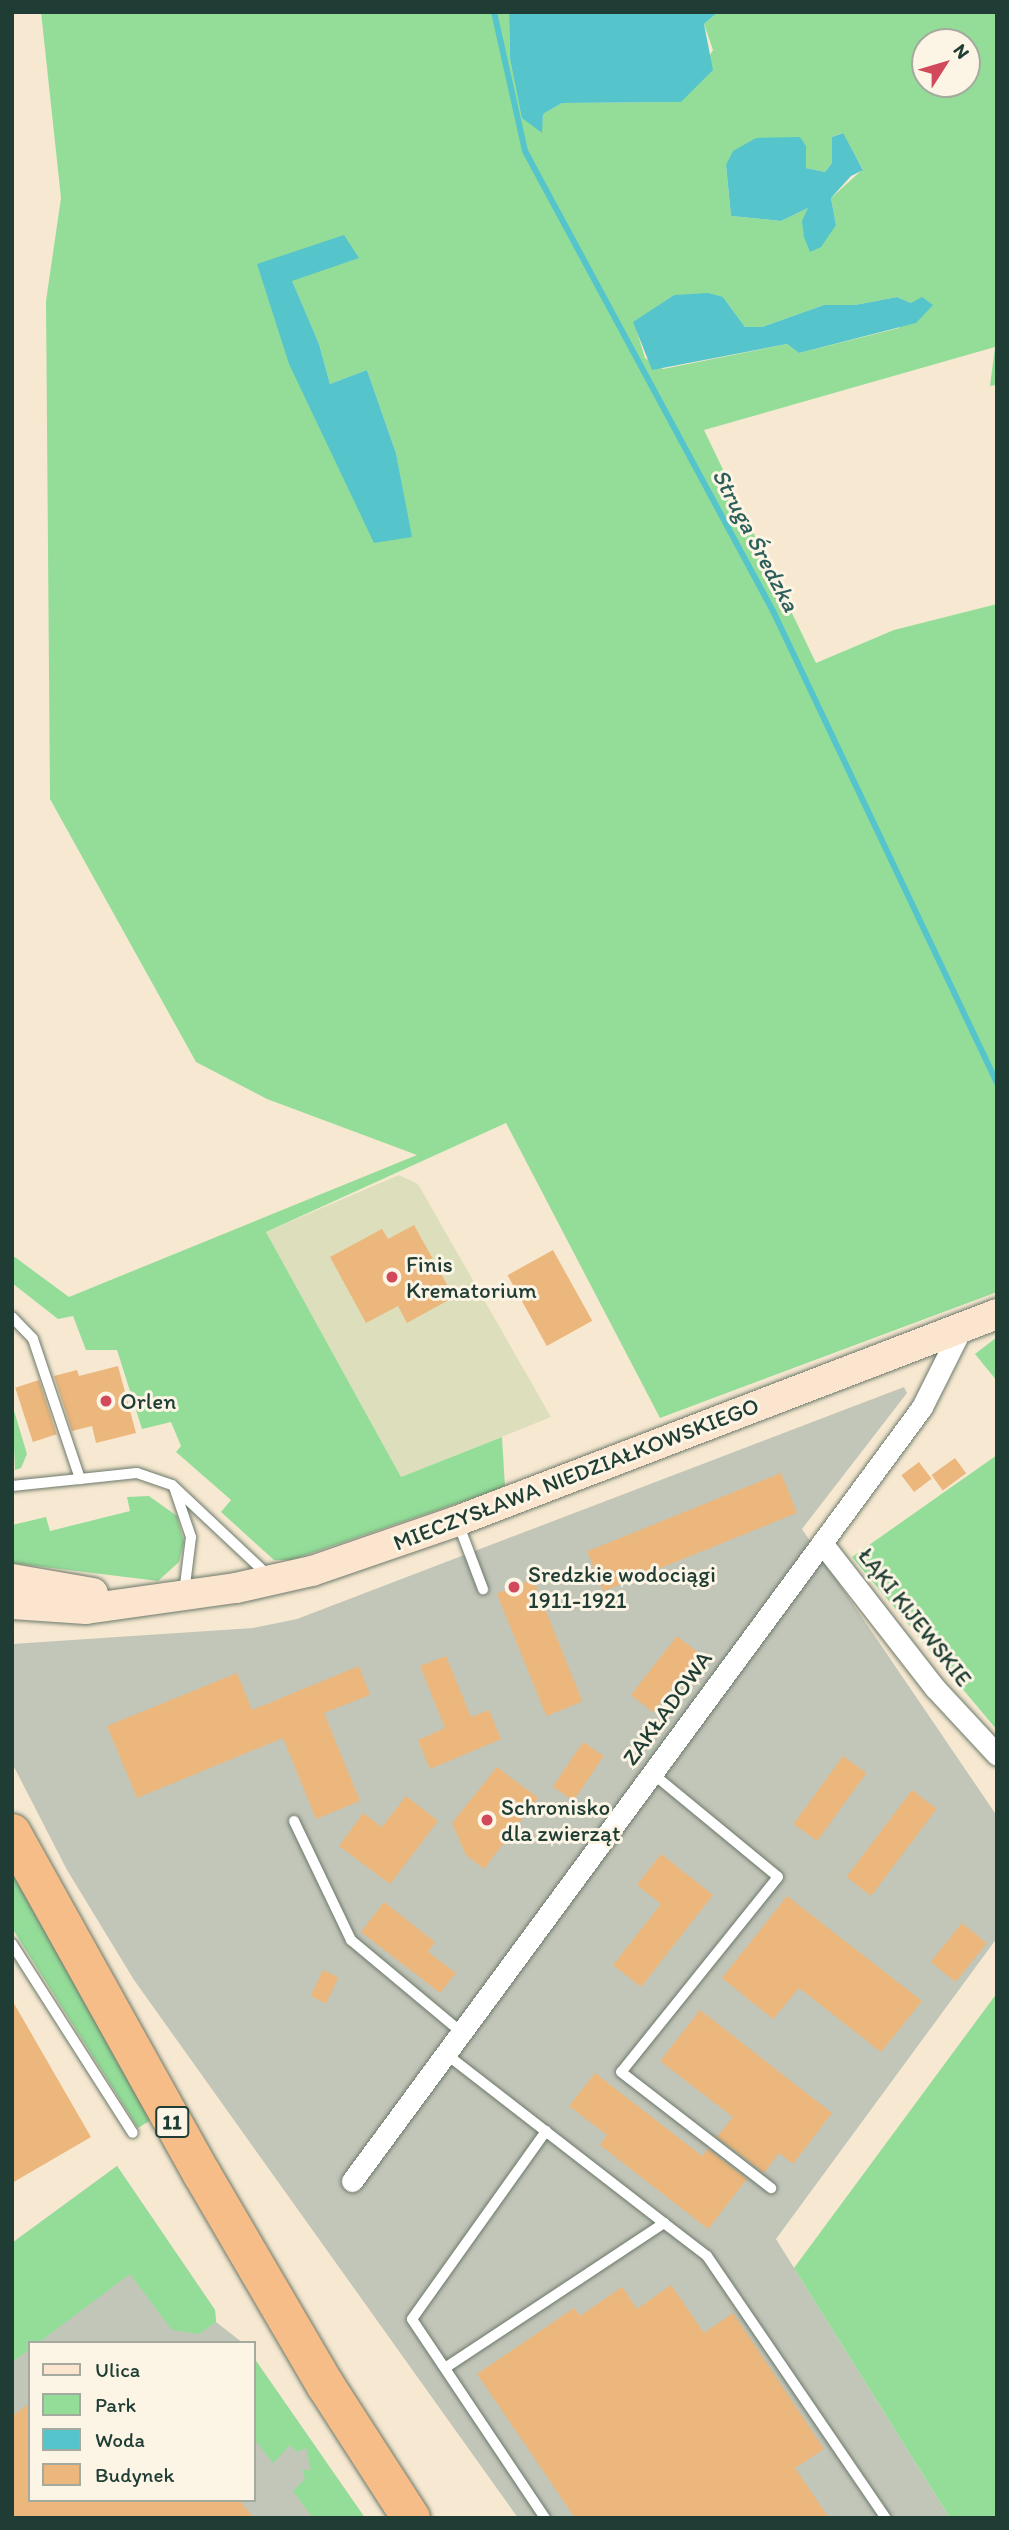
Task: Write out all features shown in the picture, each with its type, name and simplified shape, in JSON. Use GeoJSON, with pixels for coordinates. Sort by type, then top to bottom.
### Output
{"type":"FeatureCollection","features":[{"type":"Feature","properties":{"kind":"highway","name":"11"},"geometry":{"type":"LineString","coordinates":[[12,1833],[228,2218],[326,2386],[411,2518]]}},
{"type":"Feature","properties":{"kind":"street","name":"MIECZYSŁAWA NIEDZIAŁKOWSKIEGO"},"geometry":{"type":"LineString","coordinates":[[12,1604],[86,1609],[184,1597],[274,1580],[457,1521],[997,1314]]}},
{"type":"Feature","properties":{"kind":"street","name":"ZAKŁADOWA"},"geometry":{"type":"LineString","coordinates":[[352,2181],[922,1407],[962,1327]]}},
{"type":"Feature","properties":{"kind":"street","name":"ŁĄKI KIJEWSKIE"},"geometry":{"type":"LineString","coordinates":[[822,1543],[935,1688],[997,1755]]}},
{"type":"Feature","properties":{"kind":"street","name":"MIECZYSŁAWA NIEDZIAŁKOWSKIEGO"},"geometry":{"type":"LineString","coordinates":[[12,1579],[145,1603]]}},
{"type":"Feature","properties":{"kind":"lane"},"geometry":{"type":"LineString","coordinates":[[12,1317],[33,1339],[80,1479]]}},
{"type":"Feature","properties":{"kind":"lane"},"geometry":{"type":"LineString","coordinates":[[12,1486],[137,1473],[173,1485],[274,1580]]}},
{"type":"Feature","properties":{"kind":"lane"},"geometry":{"type":"LineString","coordinates":[[173,1485],[191,1537],[184,1597]]}},
{"type":"Feature","properties":{"kind":"lane"},"geometry":{"type":"LineString","coordinates":[[457,1521],[483,1589]]}},
{"type":"Feature","properties":{"kind":"lane"},"geometry":{"type":"LineString","coordinates":[[652,1773],[778,1877],[621,2072],[771,2188]]}},
{"type":"Feature","properties":{"kind":"lane"},"geometry":{"type":"LineString","coordinates":[[294,1821],[351,1940],[460,2032]]}},
{"type":"Feature","properties":{"kind":"lane"},"geometry":{"type":"LineString","coordinates":[[12,1944],[133,2133]]}},
{"type":"Feature","properties":{"kind":"lane"},"geometry":{"type":"LineString","coordinates":[[446,2053],[707,2256],[886,2518]]}},
{"type":"Feature","properties":{"kind":"lane"},"geometry":{"type":"LineString","coordinates":[[545,2518],[412,2319],[546,2131]]}},
{"type":"Feature","properties":{"kind":"lane"},"geometry":{"type":"LineString","coordinates":[[445,2368],[664,2223]]}},
{"type":"Feature","properties":{"kind":"shaded area"},"geometry":{"type":"Polygon","coordinates":[[[399,1175],[418,1184],[551,1417],[401,1477],[266,1232],[399,1175]]]}},
{"type":"Feature","properties":{"kind":"shaded area"},"geometry":{"type":"Polygon","coordinates":[[[904,1387],[907,1393],[802,1529],[997,1816],[997,1938],[776,2239],[950,2518],[518,2518],[134,1980],[67,1870],[12,1763],[12,1644],[253,1628],[297,1619],[904,1387]]]}},
{"type":"Feature","properties":{"kind":"shaded area"},"geometry":{"type":"Polygon","coordinates":[[[117,2166],[215,2310],[216,2322],[240,2341],[28,2341],[28,2502],[256,2502],[256,2361],[365,2518],[12,2518],[12,2243],[117,2166]]]}},
{"type":"Feature","properties":{"kind":"green space"},"geometry":{"type":"Polygon","coordinates":[[[41,12],[509,12],[510,58],[541,133],[543,114],[562,103],[681,102],[713,50],[704,24],[718,12],[997,12],[997,385],[990,386],[995,347],[704,430],[816,663],[894,630],[997,604],[997,1292],[660,1418],[506,1123],[266,1232],[401,1477],[502,1437],[505,1487],[291,1560],[274,1560],[221,1512],[231,1500],[176,1452],[181,1446],[171,1422],[142,1429],[117,1350],[86,1350],[73,1316],[58,1319],[12,1283],[12,1255],[69,1297],[417,1155],[267,1099],[196,1062],[50,799],[46,301],[61,198],[41,12]],[[842,133],[832,137],[832,163],[825,172],[806,168],[806,146],[756,138],[726,165],[731,216],[781,221],[808,208],[807,215],[836,225],[831,198],[863,169],[842,133]],[[359,257],[257,264],[411,537],[396,453],[367,370],[330,384],[319,344],[291,280],[359,257]],[[674,295],[634,322],[645,358],[663,369],[787,344],[799,353],[899,328],[911,303],[897,297],[855,305],[824,305],[762,327],[745,327],[723,297],[674,295]]]}},
{"type":"Feature","properties":{"kind":"green space"},"geometry":{"type":"Polygon","coordinates":[[[997,1337],[997,1381],[975,1354],[997,1337]]]}},
{"type":"Feature","properties":{"kind":"green space"},"geometry":{"type":"Polygon","coordinates":[[[12,1404],[27,1454],[21,1468],[15,1470],[12,1404]]]}},
{"type":"Feature","properties":{"kind":"green space"},"geometry":{"type":"Polygon","coordinates":[[[997,1455],[997,1730],[852,1557],[997,1455]]]}},
{"type":"Feature","properties":{"kind":"green space"},"geometry":{"type":"Polygon","coordinates":[[[149,1496],[177,1516],[184,1542],[179,1562],[158,1581],[12,1563],[12,1525],[46,1517],[50,1531],[130,1511],[127,1497],[149,1496]]]}},
{"type":"Feature","properties":{"kind":"green space"},"geometry":{"type":"Polygon","coordinates":[[[12,1873],[151,2120],[138,2128],[12,1928],[12,1873]]]}},
{"type":"Feature","properties":{"kind":"green space"},"geometry":{"type":"Polygon","coordinates":[[[997,1993],[997,2518],[950,2518],[794,2268],[997,1993]]]}},
{"type":"Feature","properties":{"kind":"green space"},"geometry":{"type":"Polygon","coordinates":[[[117,2166],[215,2310],[216,2322],[199,2334],[172,2330],[130,2274],[41,2341],[28,2341],[28,2350],[12,2362],[12,2243],[117,2166]]]}},
{"type":"Feature","properties":{"kind":"green space"},"geometry":{"type":"Polygon","coordinates":[[[256,2361],[365,2518],[313,2518],[293,2491],[305,2479],[302,2470],[311,2470],[306,2448],[297,2452],[290,2445],[273,2463],[256,2442],[256,2361]]]}},
{"type":"Feature","properties":{"kind":"water"},"geometry":{"type":"Polygon","coordinates":[[[509,12],[718,12],[704,24],[713,70],[681,102],[562,103],[543,114],[542,133],[522,118],[510,58],[509,12]]]}},
{"type":"Feature","properties":{"kind":"water"},"geometry":{"type":"Polygon","coordinates":[[[843,133],[863,170],[851,176],[831,198],[836,225],[821,247],[810,252],[804,237],[802,221],[808,208],[781,221],[731,216],[726,165],[733,151],[756,138],[800,137],[806,146],[806,168],[825,172],[832,163],[832,137],[843,133]]]}},
{"type":"Feature","properties":{"kind":"water"},"geometry":{"type":"Polygon","coordinates":[[[344,235],[359,258],[292,281],[319,344],[330,384],[367,370],[396,453],[412,537],[374,543],[289,364],[257,264],[344,235]]]}},
{"type":"Feature","properties":{"kind":"water"},"geometry":{"type":"Polygon","coordinates":[[[708,293],[723,297],[745,327],[762,327],[824,305],[855,305],[897,297],[911,303],[922,297],[933,305],[916,323],[799,353],[787,344],[652,370],[633,322],[674,295],[708,293]]]}},
{"type":"Feature","properties":{"kind":"building","name":"Finis Krematorium"},"geometry":{"type":"Polygon","coordinates":[[[414,1225],[454,1297],[407,1323],[398,1306],[366,1323],[330,1257],[382,1229],[388,1239],[414,1225]]]}},
{"type":"Feature","properties":{"kind":"building"},"geometry":{"type":"Polygon","coordinates":[[[553,1250],[592,1321],[547,1346],[508,1275],[553,1250]]]}},
{"type":"Feature","properties":{"kind":"building","name":"Orlen"},"geometry":{"type":"Polygon","coordinates":[[[118,1366],[136,1433],[96,1443],[92,1426],[72,1431],[54,1376],[77,1370],[79,1376],[118,1366]]]}},
{"type":"Feature","properties":{"kind":"building"},"geometry":{"type":"Polygon","coordinates":[[[39,1380],[57,1434],[33,1442],[15,1388],[39,1380]]]}},
{"type":"Feature","properties":{"kind":"building"},"geometry":{"type":"Polygon","coordinates":[[[955,1458],[966,1473],[943,1490],[932,1475],[955,1458]]]}},
{"type":"Feature","properties":{"kind":"building"},"geometry":{"type":"Polygon","coordinates":[[[919,1462],[932,1479],[914,1492],[901,1475],[919,1462]]]}},
{"type":"Feature","properties":{"kind":"building"},"geometry":{"type":"Polygon","coordinates":[[[781,1473],[797,1513],[603,1591],[587,1551],[781,1473]]]}},
{"type":"Feature","properties":{"kind":"building"},"geometry":{"type":"Polygon","coordinates":[[[533,1579],[582,1701],[546,1716],[497,1594],[533,1579]]]}},
{"type":"Feature","properties":{"kind":"building"},"geometry":{"type":"Polygon","coordinates":[[[677,1636],[699,1653],[653,1712],[631,1695],[677,1636]]]}},
{"type":"Feature","properties":{"kind":"building"},"geometry":{"type":"Polygon","coordinates":[[[446,1656],[471,1717],[489,1710],[501,1739],[430,1769],[418,1740],[445,1728],[420,1666],[446,1656]]]}},
{"type":"Feature","properties":{"kind":"building"},"geometry":{"type":"Polygon","coordinates":[[[359,1666],[370,1695],[324,1713],[360,1801],[316,1819],[283,1738],[137,1798],[107,1726],[237,1673],[252,1710],[359,1666]]]}},
{"type":"Feature","properties":{"kind":"building"},"geometry":{"type":"Polygon","coordinates":[[[583,1742],[604,1756],[574,1801],[553,1787],[583,1742]]]}},
{"type":"Feature","properties":{"kind":"building"},"geometry":{"type":"Polygon","coordinates":[[[843,1756],[866,1773],[817,1841],[794,1824],[843,1756]]]}},
{"type":"Feature","properties":{"kind":"building"},"geometry":{"type":"Polygon","coordinates":[[[497,1767],[538,1798],[484,1869],[466,1855],[452,1823],[497,1767]]]}},
{"type":"Feature","properties":{"kind":"building"},"geometry":{"type":"Polygon","coordinates":[[[912,1790],[937,1809],[871,1896],[846,1877],[912,1790]]]}},
{"type":"Feature","properties":{"kind":"building"},"geometry":{"type":"Polygon","coordinates":[[[406,1796],[438,1821],[390,1884],[339,1846],[363,1813],[382,1827],[406,1796]]]}},
{"type":"Feature","properties":{"kind":"building"},"geometry":{"type":"Polygon","coordinates":[[[661,1854],[713,1895],[641,1987],[613,1965],[661,1904],[637,1885],[661,1854]]]}},
{"type":"Feature","properties":{"kind":"building"},"geometry":{"type":"Polygon","coordinates":[[[787,1896],[922,2001],[881,2052],[799,1988],[773,2019],[722,1978],[787,1896]]]}},
{"type":"Feature","properties":{"kind":"building"},"geometry":{"type":"Polygon","coordinates":[[[384,1902],[435,1942],[428,1952],[456,1973],[440,1993],[361,1932],[384,1902]]]}},
{"type":"Feature","properties":{"kind":"building"},"geometry":{"type":"Polygon","coordinates":[[[962,1923],[987,1943],[955,1982],[931,1962],[962,1923]]]}},
{"type":"Feature","properties":{"kind":"building"},"geometry":{"type":"Polygon","coordinates":[[[323,1970],[338,1977],[326,2003],[311,1996],[323,1970]]]}},
{"type":"Feature","properties":{"kind":"building"},"geometry":{"type":"Polygon","coordinates":[[[12,2000],[91,2137],[12,2183],[12,2000]]]}},
{"type":"Feature","properties":{"kind":"building"},"geometry":{"type":"Polygon","coordinates":[[[700,2010],[832,2113],[793,2164],[779,2153],[764,2173],[717,2137],[733,2117],[660,2061],[700,2010]]]}},
{"type":"Feature","properties":{"kind":"building"},"geometry":{"type":"Polygon","coordinates":[[[595,2073],[702,2156],[708,2149],[747,2179],[708,2229],[600,2145],[607,2135],[569,2106],[595,2073]]]}},
{"type":"Feature","properties":{"kind":"building"},"geometry":{"type":"Polygon","coordinates":[[[671,2285],[704,2333],[733,2313],[824,2449],[795,2468],[829,2518],[575,2518],[477,2374],[574,2308],[580,2316],[622,2287],[637,2309],[671,2285]]]}},
{"type":"Feature","properties":{"kind":"building"},"geometry":{"type":"Polygon","coordinates":[[[28,2404],[28,2502],[241,2502],[253,2518],[12,2518],[12,2416],[28,2404]]]}},
{"type":"Feature","properties":{"kind":"waterway","name":"Struga Średzka"},"geometry":{"type":"LineString","coordinates":[[494,12],[525,151],[773,611],[997,1083]]}},
{"type":"Feature","properties":{"kind":"place","name":"Finis Krematorium"},"geometry":{"type":"Point","coordinates":[392,1277]}},
{"type":"Feature","properties":{"kind":"place","name":"Orlen"},"geometry":{"type":"Point","coordinates":[106,1401]}},
{"type":"Feature","properties":{"kind":"place","name":"Sredzkie wodociągi 1911-1921"},"geometry":{"type":"Point","coordinates":[514,1587]}},
{"type":"Feature","properties":{"kind":"place","name":"Schronisko dla zwierząt"},"geometry":{"type":"Point","coordinates":[487,1820]}}]}
